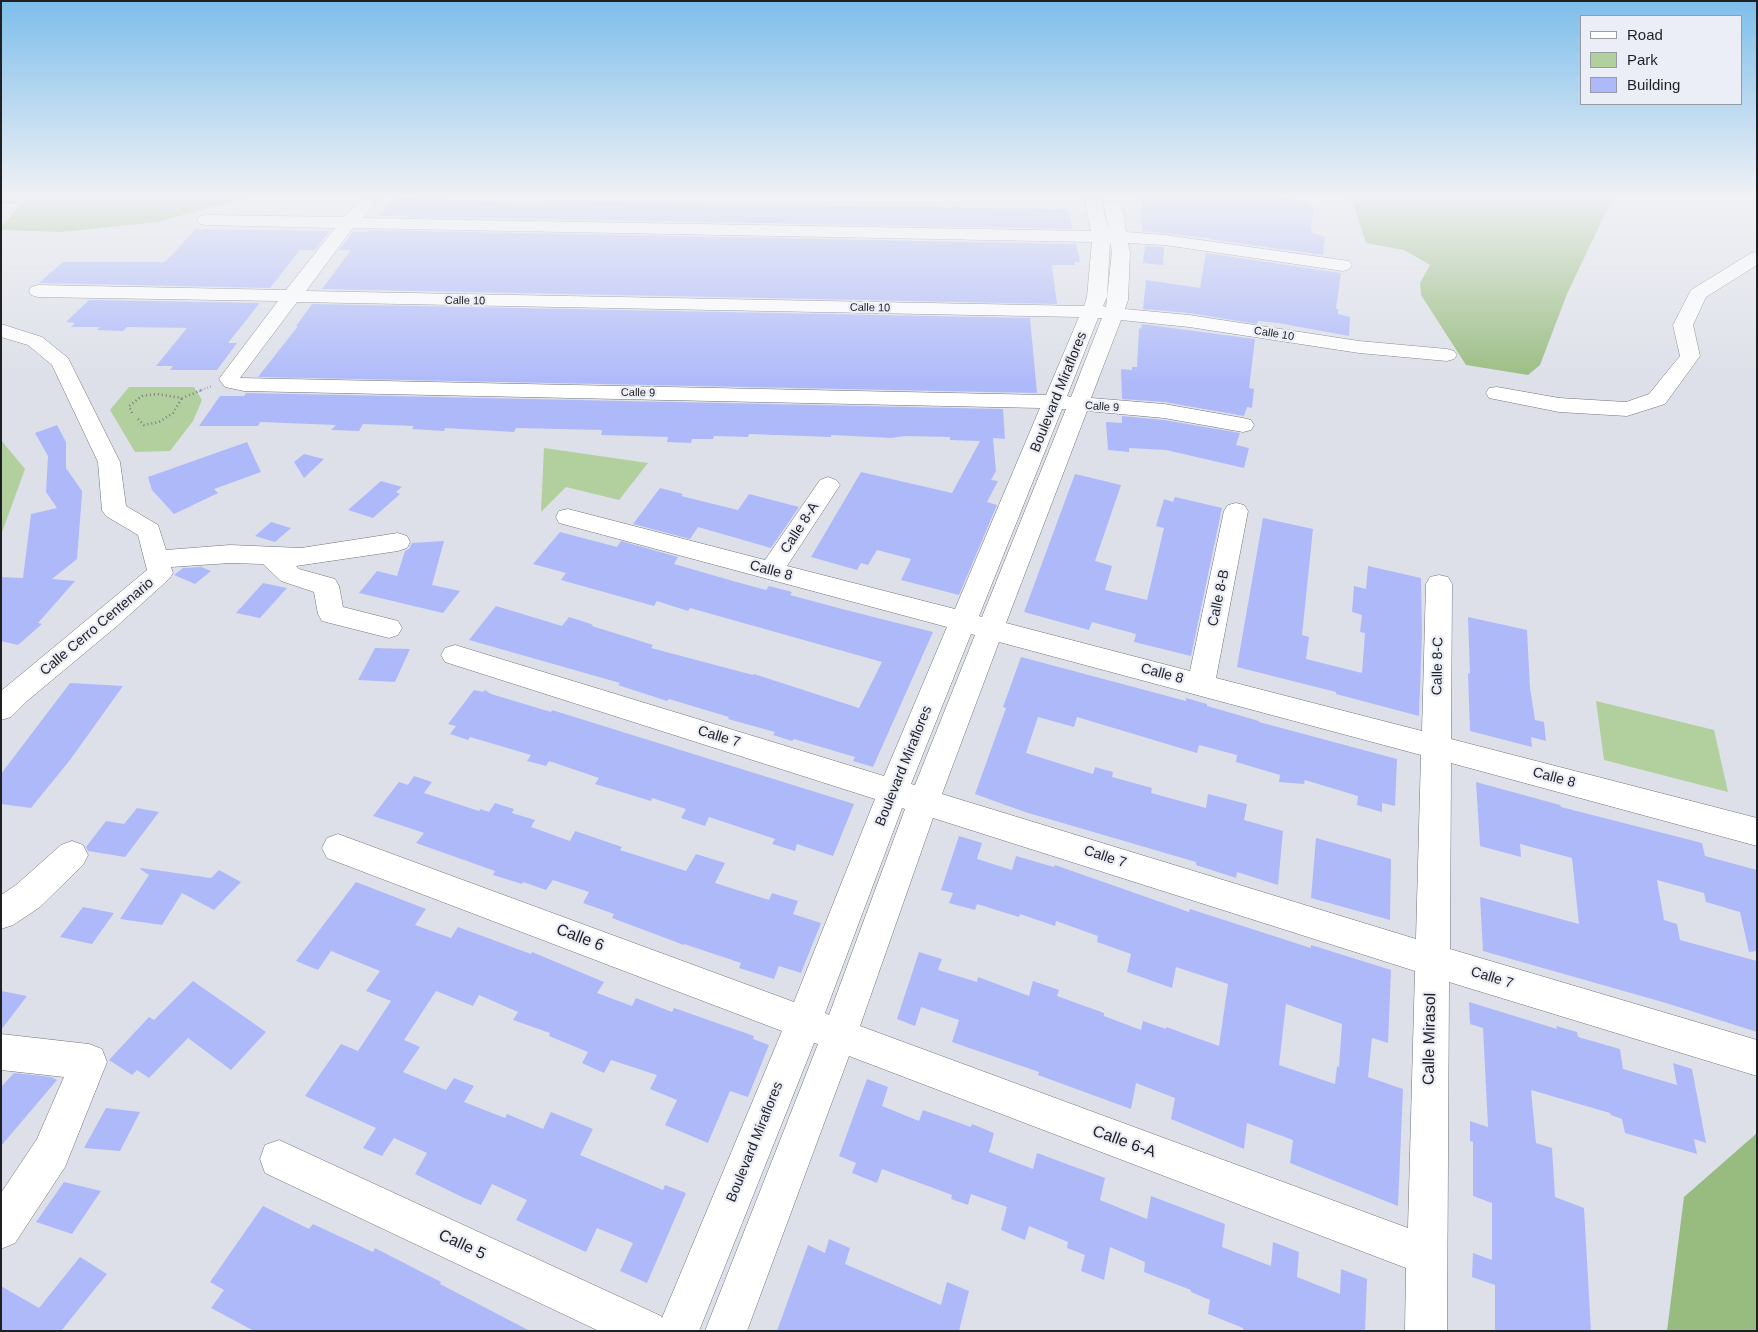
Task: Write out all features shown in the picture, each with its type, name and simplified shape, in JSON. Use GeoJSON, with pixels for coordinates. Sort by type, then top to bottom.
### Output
{"type":"FeatureCollection","features":[{"type":"Feature","properties":{"kind":"street"},"geometry":{"type":"LineString","coordinates":[[229,379],[320,259]]}},
{"type":"Feature","properties":{"kind":"street","name":"Boulevard Miraflores"},"geometry":{"type":"LineString","coordinates":[[726,1331],[822,1029],[893,791],[977,625],[1103,313],[1097,297],[1105,259]]}},
{"type":"Feature","properties":{"kind":"street"},"geometry":{"type":"LineString","coordinates":[[1301,259],[1343,265]]}},
{"type":"Feature","properties":{"kind":"street"},"geometry":{"type":"LineString","coordinates":[[1497,393],[1559,405],[1627,409],[1657,399],[1690,356],[1683,325],[1698,294],[1754,259]]}},
{"type":"Feature","properties":{"kind":"street","name":"Calle 10"},"geometry":{"type":"LineString","coordinates":[[38,291],[1103,313],[1189,321],[1359,347],[1447,355]]}},
{"type":"Feature","properties":{"kind":"street","name":"Calle Cerro Centenario"},"geometry":{"type":"LineString","coordinates":[[1,330],[35,341],[61,362],[108,462],[114,510],[149,531],[160,573],[108,619],[17,693],[1,709]]}},
{"type":"Feature","properties":{"kind":"street","name":"Calle 9"},"geometry":{"type":"LineString","coordinates":[[229,379],[232,383],[244,385],[304,387],[1066,403],[1164,412],[1243,424]]}},
{"type":"Feature","properties":{"kind":"street","name":"Calle 8-A"},"geometry":{"type":"LineString","coordinates":[[771,571],[828,484]]}},
{"type":"Feature","properties":{"kind":"street","name":"Calle 8-B"},"geometry":{"type":"LineString","coordinates":[[1201,685],[1236,511]]}},
{"type":"Feature","properties":{"kind":"street","name":"Calle 8"},"geometry":{"type":"LineString","coordinates":[[568,517],[1757,832]]}},
{"type":"Feature","properties":{"kind":"street"},"geometry":{"type":"LineString","coordinates":[[156,559],[230,554],[301,556],[398,542]]}},
{"type":"Feature","properties":{"kind":"street"},"geometry":{"type":"LineString","coordinates":[[270,556],[290,575],[326,586],[331,614],[389,628]]}},
{"type":"Feature","properties":{"kind":"street","name":"Calle 8-C"},"geometry":{"type":"LineString","coordinates":[[1437,747],[1439,584]]}},
{"type":"Feature","properties":{"kind":"street","name":"Boulevard Miraflores"},"geometry":{"type":"LineString","coordinates":[[678,1331],[822,1029],[924,800],[977,625]]}},
{"type":"Feature","properties":{"kind":"street","name":"Calle 7"},"geometry":{"type":"LineString","coordinates":[[455,655],[1431,960],[1757,1058]]}},
{"type":"Feature","properties":{"kind":"street","name":"Calle Mirasol"},"geometry":{"type":"LineString","coordinates":[[1426,1331],[1431,960],[1437,747]]}},
{"type":"Feature","properties":{"kind":"street","name":"Calle 6"},"geometry":{"type":"LineString","coordinates":[[338,848],[822,1029]]}},
{"type":"Feature","properties":{"kind":"street"},"geometry":{"type":"LineString","coordinates":[[1,914],[28,896],[72,855]]}},
{"type":"Feature","properties":{"kind":"street","name":"Calle 6-A"},"geometry":{"type":"LineString","coordinates":[[822,1029],[1426,1255]]}},
{"type":"Feature","properties":{"kind":"street"},"geometry":{"type":"LineString","coordinates":[[1,1052],[89,1062],[51,1153],[1,1229]]}},
{"type":"Feature","properties":{"kind":"street","name":"Calle 5"},"geometry":{"type":"LineString","coordinates":[[279,1159],[646,1331]]}},
{"type":"Feature","properties":{"kind":"path"},"geometry":{"type":"LineString","coordinates":[[132,413],[129,408],[130,403],[142,396],[157,394],[182,398],[229,379]]}},
{"type":"Feature","properties":{"kind":"path"},"geometry":{"type":"LineString","coordinates":[[138,419],[144,425],[159,422],[173,413],[182,398]]}},
{"type":"Feature","properties":{"kind":"green space"},"geometry":{"type":"Polygon","coordinates":[[[1420,259],[1584,259],[1567,294],[1540,365],[1528,375],[1466,365],[1421,295],[1420,283],[1430,265],[1420,259]]]}},
{"type":"Feature","properties":{"kind":"green space"},"geometry":{"type":"Polygon","coordinates":[[[129,387],[194,387],[202,400],[193,421],[170,451],[135,452],[110,410],[129,387]]]}},
{"type":"Feature","properties":{"kind":"green space"},"geometry":{"type":"Polygon","coordinates":[[[1,440],[25,469],[1,535],[1,440]]]}},
{"type":"Feature","properties":{"kind":"green space"},"geometry":{"type":"Polygon","coordinates":[[[544,448],[648,463],[619,500],[566,487],[541,512],[544,448]]]}},
{"type":"Feature","properties":{"kind":"green space"},"geometry":{"type":"Polygon","coordinates":[[[1596,701],[1714,730],[1728,792],[1604,760],[1596,701]]]}},
{"type":"Feature","properties":{"kind":"green space"},"geometry":{"type":"Polygon","coordinates":[[[1757,1133],[1757,1331],[1667,1331],[1684,1197],[1757,1133]]]}},
{"type":"Feature","properties":{"kind":"building"},"geometry":{"type":"Polygon","coordinates":[[[168,259],[293,259],[270,288],[39,283],[63,262],[165,262],[168,259]]]}},
{"type":"Feature","properties":{"kind":"building"},"geometry":{"type":"Polygon","coordinates":[[[344,259],[1079,259],[1080,262],[1074,262],[1075,265],[1052,265],[1057,304],[322,289],[344,259]]]}},
{"type":"Feature","properties":{"kind":"building"},"geometry":{"type":"Polygon","coordinates":[[[1143,259],[1163,259],[1163,265],[1143,263],[1143,259]]]}},
{"type":"Feature","properties":{"kind":"building"},"geometry":{"type":"Polygon","coordinates":[[[1205,259],[1248,259],[1341,273],[1336,309],[1338,309],[1338,314],[1350,317],[1349,336],[1278,323],[1258,321],[1257,324],[1189,313],[1143,309],[1146,280],[1200,288],[1205,259]]]}},
{"type":"Feature","properties":{"kind":"building"},"geometry":{"type":"Polygon","coordinates":[[[89,300],[259,304],[228,343],[237,343],[217,370],[170,370],[173,366],[156,366],[187,328],[127,327],[123,331],[97,330],[100,327],[71,327],[75,323],[66,322],[89,300]]]}},
{"type":"Feature","properties":{"kind":"building"},"geometry":{"type":"Polygon","coordinates":[[[312,304],[1030,318],[1037,393],[258,377],[298,326],[296,326],[312,304]]]}},
{"type":"Feature","properties":{"kind":"building"},"geometry":{"type":"Polygon","coordinates":[[[1142,324],[1255,339],[1249,388],[1254,389],[1252,408],[1247,407],[1244,416],[1164,402],[1122,399],[1121,369],[1132,370],[1132,367],[1137,367],[1139,328],[1141,329],[1142,324]]]}},
{"type":"Feature","properties":{"kind":"building"},"geometry":{"type":"Polygon","coordinates":[[[246,393],[1003,409],[1005,439],[993,438],[996,471],[991,480],[998,481],[987,502],[997,505],[959,595],[901,580],[911,559],[877,550],[868,565],[861,563],[857,570],[811,557],[861,472],[952,493],[980,441],[950,440],[950,437],[905,436],[891,438],[749,434],[748,437],[714,436],[713,439],[692,439],[691,443],[667,442],[668,437],[601,435],[602,430],[516,428],[514,432],[445,428],[444,431],[412,429],[414,426],[363,424],[359,431],[331,430],[336,425],[260,422],[258,426],[199,426],[220,396],[244,396],[246,393]]]}},
{"type":"Feature","properties":{"kind":"building"},"geometry":{"type":"Polygon","coordinates":[[[1122,416],[1164,420],[1240,433],[1236,445],[1249,448],[1244,468],[1166,450],[1129,448],[1129,452],[1108,450],[1106,422],[1122,423],[1122,416]]]}},
{"type":"Feature","properties":{"kind":"building"},"geometry":{"type":"Polygon","coordinates":[[[57,425],[66,442],[66,468],[82,491],[82,494],[77,559],[52,579],[75,581],[38,623],[42,624],[18,645],[1,641],[1,577],[23,578],[31,514],[57,508],[46,492],[48,456],[35,433],[57,425]]]}},
{"type":"Feature","properties":{"kind":"building"},"geometry":{"type":"Polygon","coordinates":[[[247,442],[261,472],[214,489],[218,493],[174,514],[152,490],[148,477],[247,442]]]}},
{"type":"Feature","properties":{"kind":"building"},"geometry":{"type":"Polygon","coordinates":[[[304,454],[324,459],[304,478],[294,462],[304,454]]]}},
{"type":"Feature","properties":{"kind":"building"},"geometry":{"type":"Polygon","coordinates":[[[1075,474],[1121,485],[1095,561],[1112,566],[1105,590],[1147,600],[1164,528],[1156,526],[1164,499],[1173,502],[1175,497],[1222,508],[1191,656],[1134,642],[1136,634],[1092,622],[1089,630],[1024,612],[1075,474]]]}},
{"type":"Feature","properties":{"kind":"building"},"geometry":{"type":"Polygon","coordinates":[[[381,481],[402,487],[396,492],[400,494],[373,518],[348,510],[381,481]]]}},
{"type":"Feature","properties":{"kind":"building"},"geometry":{"type":"Polygon","coordinates":[[[660,488],[683,494],[681,496],[738,510],[749,494],[799,507],[771,548],[698,527],[690,539],[633,524],[660,488]]]}},
{"type":"Feature","properties":{"kind":"building"},"geometry":{"type":"Polygon","coordinates":[[[1263,518],[1313,529],[1302,635],[1309,637],[1306,659],[1362,673],[1365,633],[1360,632],[1362,615],[1352,612],[1354,586],[1366,589],[1368,566],[1421,578],[1422,634],[1419,716],[1336,694],[1336,692],[1237,667],[1263,518]]]}},
{"type":"Feature","properties":{"kind":"building"},"geometry":{"type":"Polygon","coordinates":[[[271,522],[291,528],[275,542],[255,536],[271,522]]]}},
{"type":"Feature","properties":{"kind":"building"},"geometry":{"type":"Polygon","coordinates":[[[560,532],[617,547],[621,541],[678,557],[674,564],[766,590],[769,586],[792,592],[790,595],[933,632],[873,767],[853,761],[855,757],[794,739],[792,741],[773,735],[775,732],[728,719],[729,717],[669,699],[667,701],[618,685],[620,683],[469,640],[496,606],[562,626],[569,617],[653,645],[651,648],[754,674],[859,708],[882,662],[690,608],[688,611],[657,601],[654,606],[561,580],[566,573],[533,564],[560,532]]]}},
{"type":"Feature","properties":{"kind":"building"},"geometry":{"type":"Polygon","coordinates":[[[444,541],[432,585],[460,591],[443,613],[359,593],[377,571],[397,576],[405,551],[409,549],[412,543],[444,541]]]}},
{"type":"Feature","properties":{"kind":"building"},"geometry":{"type":"Polygon","coordinates":[[[201,567],[211,571],[195,584],[174,575],[183,568],[201,567]]]}},
{"type":"Feature","properties":{"kind":"building"},"geometry":{"type":"Polygon","coordinates":[[[263,583],[287,588],[260,618],[236,613],[263,583]]]}},
{"type":"Feature","properties":{"kind":"building"},"geometry":{"type":"Polygon","coordinates":[[[1468,617],[1527,630],[1530,688],[1535,720],[1544,722],[1546,741],[1531,737],[1532,747],[1470,731],[1468,617]]]}},
{"type":"Feature","properties":{"kind":"building"},"geometry":{"type":"Polygon","coordinates":[[[375,648],[410,649],[395,682],[358,680],[375,648]]]}},
{"type":"Feature","properties":{"kind":"building"},"geometry":{"type":"Polygon","coordinates":[[[1021,657],[1186,701],[1186,698],[1259,722],[1397,759],[1395,806],[1382,803],[1382,812],[1357,805],[1358,796],[1305,780],[1304,784],[1279,782],[1280,775],[1236,762],[1237,755],[1199,745],[1197,753],[1077,717],[1074,727],[1038,717],[1026,753],[1093,774],[1095,767],[1113,772],[1112,777],[1152,788],[1151,793],[1206,808],[1208,794],[1247,804],[1244,820],[1283,831],[1278,885],[1237,872],[1236,878],[1196,865],[1196,862],[1025,812],[975,794],[1006,708],[1003,707],[1021,657]]]}},
{"type":"Feature","properties":{"kind":"building"},"geometry":{"type":"Polygon","coordinates":[[[70,683],[123,686],[70,760],[31,808],[1,804],[1,774],[70,683]]]}},
{"type":"Feature","properties":{"kind":"building"},"geometry":{"type":"Polygon","coordinates":[[[474,690],[483,692],[485,690],[491,694],[551,712],[552,710],[854,804],[833,856],[797,844],[795,851],[772,844],[775,839],[709,817],[705,826],[681,818],[686,809],[652,798],[651,801],[595,784],[599,778],[549,761],[546,766],[527,761],[531,755],[470,737],[468,740],[450,734],[456,726],[448,724],[474,690]]]}},
{"type":"Feature","properties":{"kind":"building"},"geometry":{"type":"Polygon","coordinates":[[[414,776],[432,782],[424,793],[479,811],[480,809],[489,812],[495,803],[514,809],[512,813],[535,820],[531,827],[570,841],[575,831],[622,847],[620,850],[686,871],[696,854],[725,863],[715,883],[769,900],[772,893],[798,901],[793,914],[821,923],[801,973],[779,966],[774,979],[739,968],[741,963],[684,945],[612,918],[614,914],[583,903],[589,892],[553,880],[546,890],[523,882],[522,884],[493,875],[495,871],[416,843],[424,833],[373,816],[399,782],[408,785],[414,776]]]}},
{"type":"Feature","properties":{"kind":"building"},"geometry":{"type":"Polygon","coordinates":[[[1476,782],[1560,805],[1561,807],[1702,843],[1705,856],[1757,870],[1757,951],[1749,952],[1740,912],[1706,902],[1704,893],[1657,880],[1664,920],[1677,924],[1680,940],[1757,961],[1757,1032],[1666,1003],[1483,951],[1480,897],[1579,924],[1572,858],[1520,844],[1521,857],[1480,846],[1476,782]]]}},
{"type":"Feature","properties":{"kind":"building"},"geometry":{"type":"Polygon","coordinates":[[[137,808],[159,812],[125,857],[88,851],[86,847],[106,821],[124,824],[137,808]]]}},
{"type":"Feature","properties":{"kind":"building"},"geometry":{"type":"Polygon","coordinates":[[[959,836],[982,843],[977,859],[1012,870],[1016,856],[1054,867],[1055,865],[1189,912],[1190,909],[1311,948],[1311,945],[1391,970],[1388,1043],[1372,1038],[1368,1077],[1403,1089],[1398,1206],[1290,1163],[1293,1140],[1247,1123],[1244,1149],[1171,1119],[1175,1098],[1136,1083],[1131,1109],[1038,1075],[1039,1072],[952,1042],[959,1020],[921,1007],[915,1026],[897,1019],[919,952],[942,959],[938,970],[977,982],[978,977],[1029,996],[1033,981],[1059,990],[1057,996],[1104,1013],[1104,1016],[1141,1030],[1143,1021],[1219,1046],[1228,984],[1176,967],[1172,988],[1127,972],[1131,954],[1097,942],[1098,936],[1056,921],[1055,926],[1020,914],[1019,917],[977,904],[975,910],[949,903],[953,893],[941,890],[959,836]],[[1286,1004],[1279,1065],[1335,1084],[1337,1066],[1339,1067],[1342,1024],[1286,1004]]]}},
{"type":"Feature","properties":{"kind":"building"},"geometry":{"type":"Polygon","coordinates":[[[1316,838],[1391,859],[1390,920],[1311,898],[1316,838]]]}},
{"type":"Feature","properties":{"kind":"building"},"geometry":{"type":"Polygon","coordinates":[[[141,868],[211,878],[219,870],[241,882],[214,910],[182,893],[162,925],[120,919],[149,875],[141,868]]]}},
{"type":"Feature","properties":{"kind":"building"},"geometry":{"type":"Polygon","coordinates":[[[356,882],[426,909],[415,925],[451,938],[458,927],[531,954],[532,952],[604,982],[597,993],[632,1006],[636,998],[672,1012],[674,1008],[754,1036],[753,1039],[769,1045],[748,1097],[730,1091],[708,1143],[665,1125],[677,1100],[650,1089],[657,1075],[611,1060],[604,1073],[582,1063],[588,1052],[549,1036],[550,1033],[513,1020],[518,1012],[479,995],[473,1006],[436,991],[404,1040],[420,1047],[403,1072],[446,1090],[454,1078],[474,1086],[464,1102],[505,1118],[507,1114],[543,1129],[551,1112],[593,1129],[580,1155],[663,1190],[665,1185],[686,1193],[647,1283],[620,1271],[633,1243],[597,1228],[586,1252],[516,1220],[527,1200],[492,1184],[481,1205],[462,1197],[415,1174],[427,1153],[394,1138],[382,1156],[363,1148],[376,1128],[305,1096],[341,1044],[358,1051],[391,1001],[366,991],[380,971],[331,951],[318,970],[296,961],[356,882]]]}},
{"type":"Feature","properties":{"kind":"building"},"geometry":{"type":"Polygon","coordinates":[[[83,907],[114,913],[92,944],[60,937],[83,907]]]}},
{"type":"Feature","properties":{"kind":"building"},"geometry":{"type":"Polygon","coordinates":[[[193,981],[266,1032],[231,1070],[188,1038],[149,1078],[137,1070],[132,1075],[109,1060],[149,1017],[154,1020],[193,981]]]}},
{"type":"Feature","properties":{"kind":"building"},"geometry":{"type":"Polygon","coordinates":[[[1,991],[27,996],[1,1030],[1,991]]]}},
{"type":"Feature","properties":{"kind":"building"},"geometry":{"type":"Polygon","coordinates":[[[1469,1002],[1557,1029],[1556,1026],[1577,1032],[1578,1037],[1620,1049],[1623,1069],[1677,1085],[1673,1063],[1692,1069],[1706,1143],[1694,1139],[1697,1154],[1625,1133],[1622,1119],[1610,1113],[1531,1090],[1536,1143],[1552,1148],[1555,1197],[1584,1208],[1591,1331],[1495,1331],[1495,1285],[1472,1277],[1473,1253],[1492,1260],[1492,1203],[1473,1196],[1473,1142],[1470,1141],[1470,1121],[1488,1127],[1483,1028],[1470,1024],[1469,1002]]]}},
{"type":"Feature","properties":{"kind":"building"},"geometry":{"type":"Polygon","coordinates":[[[14,1073],[51,1077],[57,1080],[1,1146],[1,1087],[14,1073]]]}},
{"type":"Feature","properties":{"kind":"building"},"geometry":{"type":"Polygon","coordinates":[[[867,1079],[888,1087],[882,1106],[919,1121],[923,1110],[971,1127],[972,1124],[994,1133],[989,1152],[1033,1169],[1037,1153],[1105,1178],[1100,1200],[1147,1219],[1151,1196],[1225,1224],[1222,1247],[1271,1266],[1273,1242],[1299,1252],[1297,1277],[1340,1294],[1341,1269],[1367,1279],[1365,1331],[1243,1331],[1243,1328],[1208,1314],[1210,1300],[1191,1292],[1191,1290],[1144,1272],[1145,1262],[1110,1247],[1104,1280],[1081,1271],[1085,1255],[1067,1248],[1068,1242],[1029,1226],[1025,1240],[1001,1230],[1007,1207],[971,1194],[968,1205],[951,1199],[952,1195],[882,1169],[877,1183],[852,1173],[856,1163],[839,1156],[867,1079]]]}},
{"type":"Feature","properties":{"kind":"building"},"geometry":{"type":"Polygon","coordinates":[[[106,1108],[140,1112],[120,1151],[84,1148],[106,1108]]]}},
{"type":"Feature","properties":{"kind":"building"},"geometry":{"type":"Polygon","coordinates":[[[64,1182],[101,1191],[72,1234],[36,1222],[64,1182]]]}},
{"type":"Feature","properties":{"kind":"building"},"geometry":{"type":"Polygon","coordinates":[[[263,1206],[309,1229],[313,1224],[373,1252],[375,1248],[530,1331],[254,1331],[211,1308],[224,1290],[210,1282],[263,1206]]]}},
{"type":"Feature","properties":{"kind":"building"},"geometry":{"type":"Polygon","coordinates":[[[829,1239],[850,1248],[845,1264],[941,1305],[947,1282],[969,1291],[959,1331],[777,1331],[808,1245],[825,1253],[829,1239]]]}},
{"type":"Feature","properties":{"kind":"building"},"geometry":{"type":"Polygon","coordinates":[[[80,1257],[107,1274],[61,1331],[1,1331],[1,1286],[39,1308],[80,1257]]]}}]}
